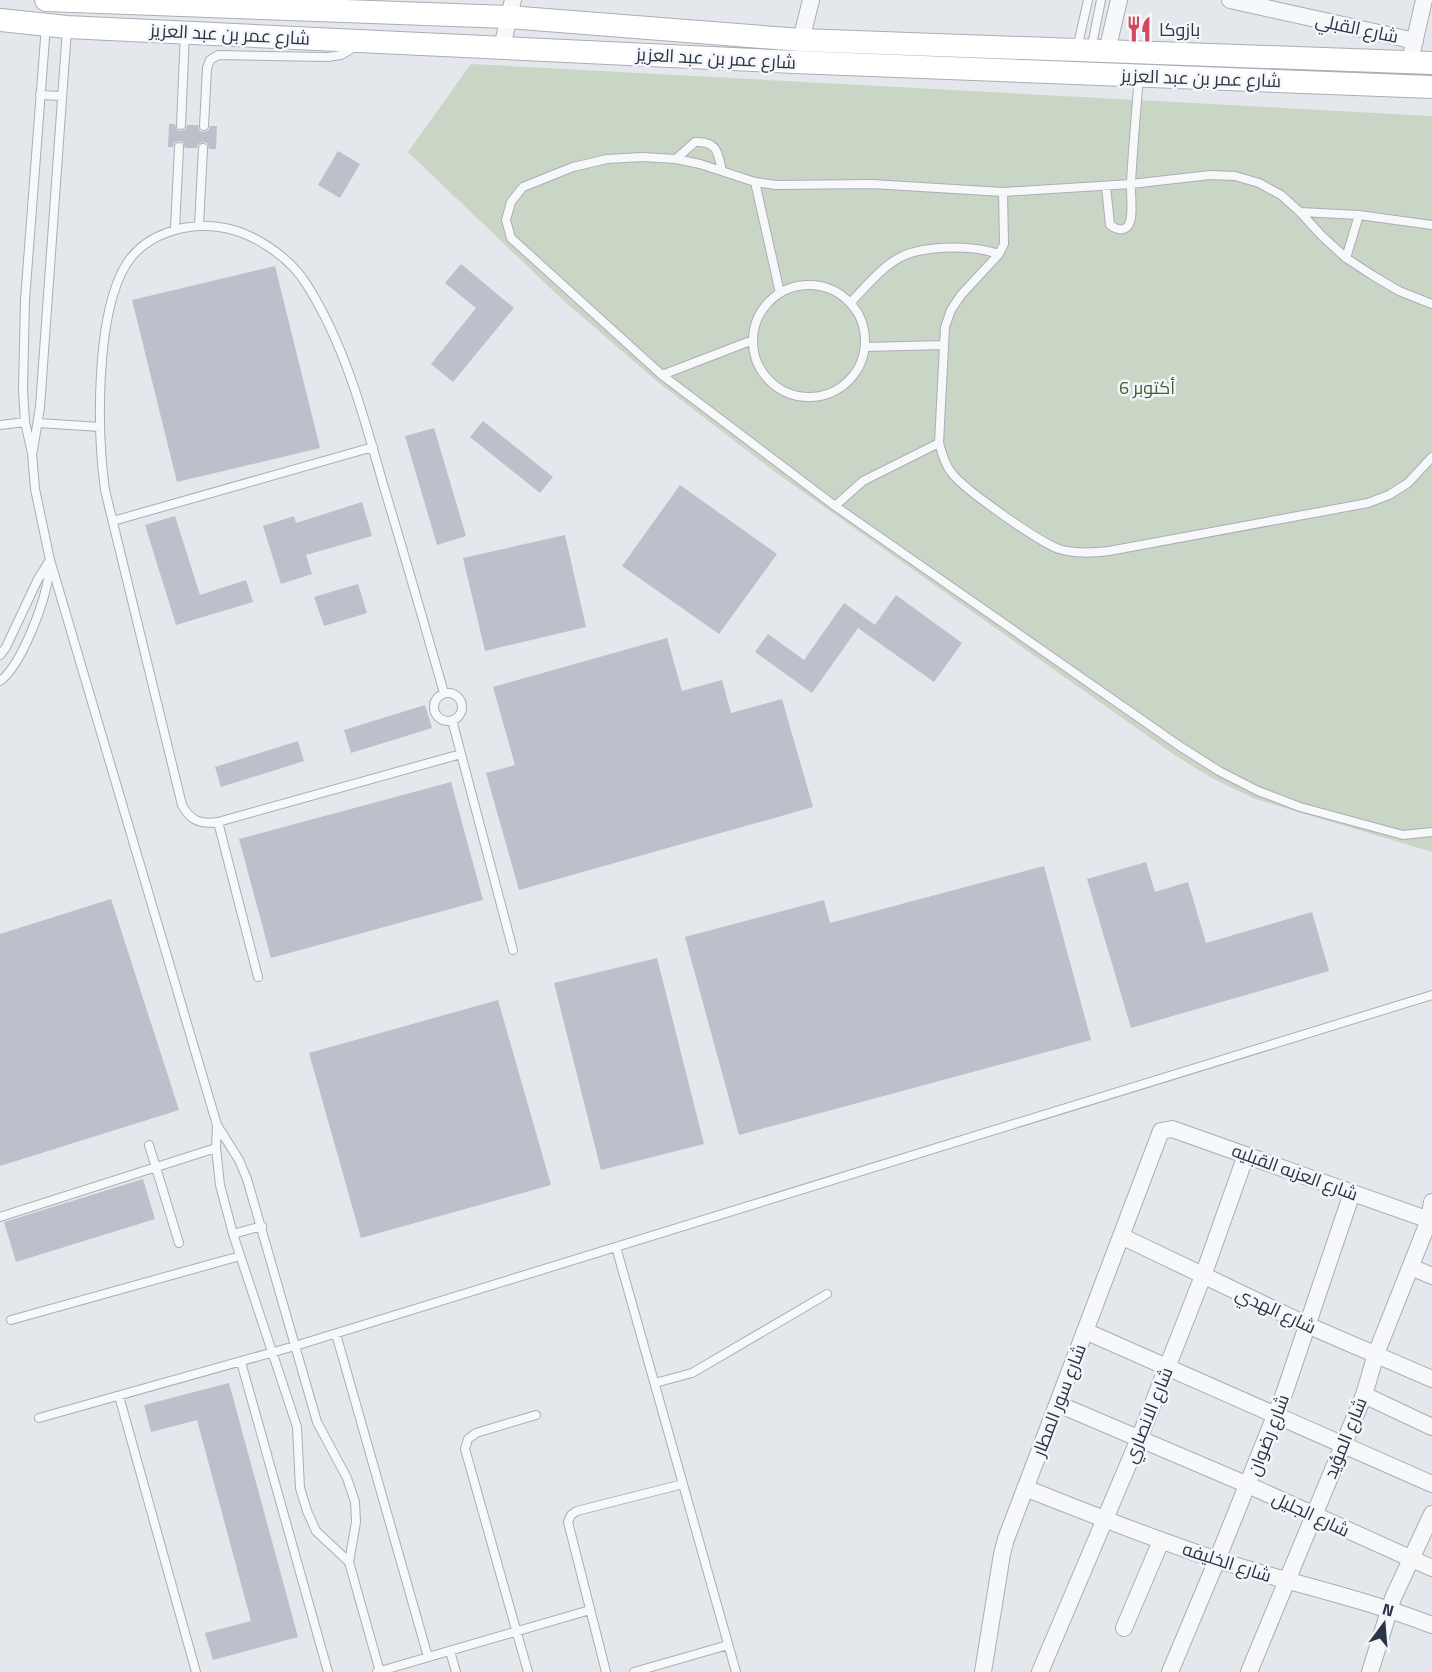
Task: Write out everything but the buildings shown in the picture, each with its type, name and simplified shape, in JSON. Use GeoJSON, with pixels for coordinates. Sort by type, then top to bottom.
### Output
{"type":"FeatureCollection","features":[{"type":"Feature","properties":{"kind":"main road","name":"شارع عمر بن عبد العزيز"},"geometry":{"type":"LineString","coordinates":[[59,1],[269,4],[477,13],[510,9],[801,40],[1092,50],[1419,55]]}},
{"type":"Feature","properties":{"kind":"main road","name":"شارع عمر بن عبد العزيز"},"geometry":{"type":"LineString","coordinates":[[0,20],[56,26],[795,62],[1432,87]]}},
{"type":"Feature","properties":{"kind":"street"},"geometry":{"type":"LineString","coordinates":[[801,40],[811,0]]}},
{"type":"Feature","properties":{"kind":"street"},"geometry":{"type":"LineString","coordinates":[[1092,50],[1119,0]]}},
{"type":"Feature","properties":{"kind":"street","name":"شارع القبلي"},"geometry":{"type":"LineString","coordinates":[[1230,0],[1419,55]]}},
{"type":"Feature","properties":{"kind":"street"},"geometry":{"type":"LineString","coordinates":[[1419,55],[1424,0]]}},
{"type":"Feature","properties":{"kind":"street"},"geometry":{"type":"LineString","coordinates":[[56,26],[59,1]]}},
{"type":"Feature","properties":{"kind":"street"},"geometry":{"type":"LineString","coordinates":[[502,47],[510,9]]}},
{"type":"Feature","properties":{"kind":"street","name":"شارع العزبه القبليه"},"geometry":{"type":"LineString","coordinates":[[1158,1134],[1164,1129],[1172,1129],[1431,1221]]}},
{"type":"Feature","properties":{"kind":"street","name":"شارع سور المطار"},"geometry":{"type":"LineString","coordinates":[[983,1672],[1002,1554],[1158,1134]]}},
{"type":"Feature","properties":{"kind":"street","name":"شارع الانصاري"},"geometry":{"type":"LineString","coordinates":[[1041,1672],[1139,1439],[1203,1276],[1246,1155]]}},
{"type":"Feature","properties":{"kind":"street","name":"شارع رضوان"},"geometry":{"type":"LineString","coordinates":[[1170,1672],[1276,1415],[1352,1193]]}},
{"type":"Feature","properties":{"kind":"street","name":"شارع المؤيد"},"geometry":{"type":"LineString","coordinates":[[1249,1672],[1364,1395],[1376,1354],[1431,1221],[1432,1202]]}},
{"type":"Feature","properties":{"kind":"street","name":"شارع الهدي"},"geometry":{"type":"LineString","coordinates":[[1121,1236],[1308,1325],[1432,1379]]}},
{"type":"Feature","properties":{"kind":"street"},"geometry":{"type":"LineString","coordinates":[[1411,1267],[1432,1276]]}},
{"type":"Feature","properties":{"kind":"street"},"geometry":{"type":"LineString","coordinates":[[1084,1331],[1432,1484]]}},
{"type":"Feature","properties":{"kind":"street"},"geometry":{"type":"LineString","coordinates":[[1364,1395],[1432,1427]]}},
{"type":"Feature","properties":{"kind":"street","name":"شارع الجليل"},"geometry":{"type":"LineString","coordinates":[[1058,1404],[1248,1485],[1432,1568]]}},
{"type":"Feature","properties":{"kind":"street","name":"شارع الخليفه"},"geometry":{"type":"LineString","coordinates":[[1025,1488],[1105,1520],[1217,1560],[1389,1609],[1432,1625]]}},
{"type":"Feature","properties":{"kind":"street"},"geometry":{"type":"LineString","coordinates":[[1370,1672],[1389,1609],[1432,1514]]}},
{"type":"Feature","properties":{"kind":"street"},"geometry":{"type":"LineString","coordinates":[[1124,1628],[1161,1541]]}},
{"type":"Feature","properties":{"kind":"lane"},"geometry":{"type":"LineString","coordinates":[[1088,0],[1092,50]]}},
{"type":"Feature","properties":{"kind":"lane"},"geometry":{"type":"LineString","coordinates":[[1092,50],[1101,0]]}},
{"type":"Feature","properties":{"kind":"lane"},"geometry":{"type":"LineString","coordinates":[[56,26],[40,95],[25,300],[23,390],[25,422],[32,453],[35,489],[50,560],[217,1125],[239,1160],[247,1179],[317,1422],[346,1478],[355,1502],[356,1522],[349,1562],[379,1672],[590,1610]]}},
{"type":"Feature","properties":{"kind":"lane"},"geometry":{"type":"LineString","coordinates":[[32,453],[38,423],[62,96],[56,26]]}},
{"type":"Feature","properties":{"kind":"lane"},"geometry":{"type":"LineString","coordinates":[[181,125],[185,32]]}},
{"type":"Feature","properties":{"kind":"lane"},"geometry":{"type":"LineString","coordinates":[[204,126],[207,68],[210,60],[218,55],[328,57],[352,50],[362,40]]}},
{"type":"Feature","properties":{"kind":"lane"},"geometry":{"type":"LineString","coordinates":[[1106,186],[1110,225],[1116,230],[1124,230],[1131,218],[1131,184],[1139,76]]}},
{"type":"Feature","properties":{"kind":"lane"},"geometry":{"type":"LineString","coordinates":[[40,95],[62,96]]}},
{"type":"Feature","properties":{"kind":"lane"},"geometry":{"type":"LineString","coordinates":[[676,159],[695,142],[706,141],[716,148],[722,171]]}},
{"type":"Feature","properties":{"kind":"lane"},"geometry":{"type":"LineString","coordinates":[[175,229],[179,147]]}},
{"type":"Feature","properties":{"kind":"lane"},"geometry":{"type":"LineString","coordinates":[[200,225],[203,148]]}},
{"type":"Feature","properties":{"kind":"lane"},"geometry":{"type":"LineString","coordinates":[[1432,304],[1399,291],[1372,276],[1346,258],[1281,195],[1259,183],[1235,176],[1210,174],[1131,184],[1003,192],[872,184],[776,185],[755,183],[722,171],[676,159],[642,157],[607,159],[573,167],[523,187],[511,202],[507,220],[511,238],[662,375],[835,506],[1181,747],[1219,771],[1258,791],[1300,807],[1403,835],[1432,831]]}},
{"type":"Feature","properties":{"kind":"lane"},"geometry":{"type":"LineString","coordinates":[[755,183],[780,293]]}},
{"type":"Feature","properties":{"kind":"lane"},"geometry":{"type":"LineString","coordinates":[[1003,192],[1004,244],[999,254],[961,295],[951,310],[945,327],[939,442],[943,459],[952,474],[965,486],[1036,537],[1059,549],[1084,554],[1368,503],[1389,495],[1408,483],[1432,457]]}},
{"type":"Feature","properties":{"kind":"lane"},"geometry":{"type":"LineString","coordinates":[[1300,212],[1359,215],[1432,225]]}},
{"type":"Feature","properties":{"kind":"lane"},"geometry":{"type":"LineString","coordinates":[[1346,258],[1359,215]]}},
{"type":"Feature","properties":{"kind":"lane"},"geometry":{"type":"LineString","coordinates":[[444,693],[356,392],[334,338],[308,286],[295,268],[279,254],[232,228],[200,225],[175,229],[149,242],[128,262],[114,289],[103,358],[100,459],[105,490],[182,805],[187,815],[207,824],[218,822],[461,754]]}},
{"type":"Feature","properties":{"kind":"lane"},"geometry":{"type":"LineString","coordinates":[[850,303],[892,261],[905,254],[920,250],[971,248],[999,254]]}},
{"type":"Feature","properties":{"kind":"lane"},"geometry":{"type":"LineString","coordinates":[[809,285],[838,294],[850,303],[861,324],[865,347],[860,364],[851,378],[838,389],[822,395],[805,397],[789,393],[774,385],[762,372],[755,357],[753,340],[755,326],[760,313],[780,293],[794,287],[809,285]]}},
{"type":"Feature","properties":{"kind":"lane"},"geometry":{"type":"LineString","coordinates":[[662,375],[753,340]]}},
{"type":"Feature","properties":{"kind":"lane"},"geometry":{"type":"LineString","coordinates":[[865,347],[944,345]]}},
{"type":"Feature","properties":{"kind":"lane"},"geometry":{"type":"LineString","coordinates":[[0,426],[25,422]]}},
{"type":"Feature","properties":{"kind":"lane"},"geometry":{"type":"LineString","coordinates":[[38,423],[100,427]]}},
{"type":"Feature","properties":{"kind":"lane"},"geometry":{"type":"LineString","coordinates":[[835,506],[863,481],[939,442]]}},
{"type":"Feature","properties":{"kind":"lane"},"geometry":{"type":"LineString","coordinates":[[113,521],[372,447]]}},
{"type":"Feature","properties":{"kind":"lane"},"geometry":{"type":"LineString","coordinates":[[0,655],[50,560]]}},
{"type":"Feature","properties":{"kind":"lane"},"geometry":{"type":"LineString","coordinates":[[0,681],[19,657],[42,605],[49,582],[50,560]]}},
{"type":"Feature","properties":{"kind":"lane"},"geometry":{"type":"LineString","coordinates":[[451,692],[461,700],[461,712],[452,720],[446,721],[435,713],[435,701],[444,693],[451,692]]}},
{"type":"Feature","properties":{"kind":"lane"},"geometry":{"type":"LineString","coordinates":[[452,720],[513,950]]}},
{"type":"Feature","properties":{"kind":"lane"},"geometry":{"type":"LineString","coordinates":[[218,822],[258,977]]}},
{"type":"Feature","properties":{"kind":"lane"},"geometry":{"type":"LineString","coordinates":[[39,1418],[336,1334],[1432,995]]}},
{"type":"Feature","properties":{"kind":"lane"},"geometry":{"type":"LineString","coordinates":[[217,1125],[216,1148],[220,1185],[233,1234],[297,1427],[300,1488],[316,1531],[349,1562]]}},
{"type":"Feature","properties":{"kind":"lane"},"geometry":{"type":"LineString","coordinates":[[148,1145],[179,1243]]}},
{"type":"Feature","properties":{"kind":"lane"},"geometry":{"type":"LineString","coordinates":[[0,1217],[216,1148]]}},
{"type":"Feature","properties":{"kind":"lane"},"geometry":{"type":"LineString","coordinates":[[233,1234],[262,1226]]}},
{"type":"Feature","properties":{"kind":"lane"},"geometry":{"type":"LineString","coordinates":[[616,1247],[736,1672]]}},
{"type":"Feature","properties":{"kind":"lane"},"geometry":{"type":"LineString","coordinates":[[11,1320],[240,1256]]}},
{"type":"Feature","properties":{"kind":"lane"},"geometry":{"type":"LineString","coordinates":[[655,1383],[692,1373],[827,1294]]}},
{"type":"Feature","properties":{"kind":"lane"},"geometry":{"type":"LineString","coordinates":[[336,1334],[428,1657]]}},
{"type":"Feature","properties":{"kind":"lane"},"geometry":{"type":"LineString","coordinates":[[241,1362],[328,1672]]}},
{"type":"Feature","properties":{"kind":"lane"},"geometry":{"type":"LineString","coordinates":[[119,1396],[196,1672]]}},
{"type":"Feature","properties":{"kind":"lane"},"geometry":{"type":"LineString","coordinates":[[528,1672],[465,1449],[468,1439],[476,1433],[536,1415]]}},
{"type":"Feature","properties":{"kind":"lane"},"geometry":{"type":"LineString","coordinates":[[606,1672],[568,1522],[571,1515],[577,1511],[683,1484]]}},
{"type":"Feature","properties":{"kind":"lane"},"geometry":{"type":"LineString","coordinates":[[634,1672],[728,1645]]}},
{"type":"Feature","properties":{"kind":"lane"},"geometry":{"type":"LineString","coordinates":[[450,1651],[456,1672]]}},
{"type":"Feature","properties":{"kind":"green space","name":"6 أكتوبر"},"geometry":{"type":"Polygon","coordinates":[[[471,64],[1432,116],[1432,852],[1255,799],[1212,778],[1176,756],[775,472],[659,383],[564,301],[408,152],[471,64]]]}},
{"type":"Feature","properties":{"kind":"place","name":"بازوكا"},"geometry":{"type":"Point","coordinates":[1139,29]}}]}
